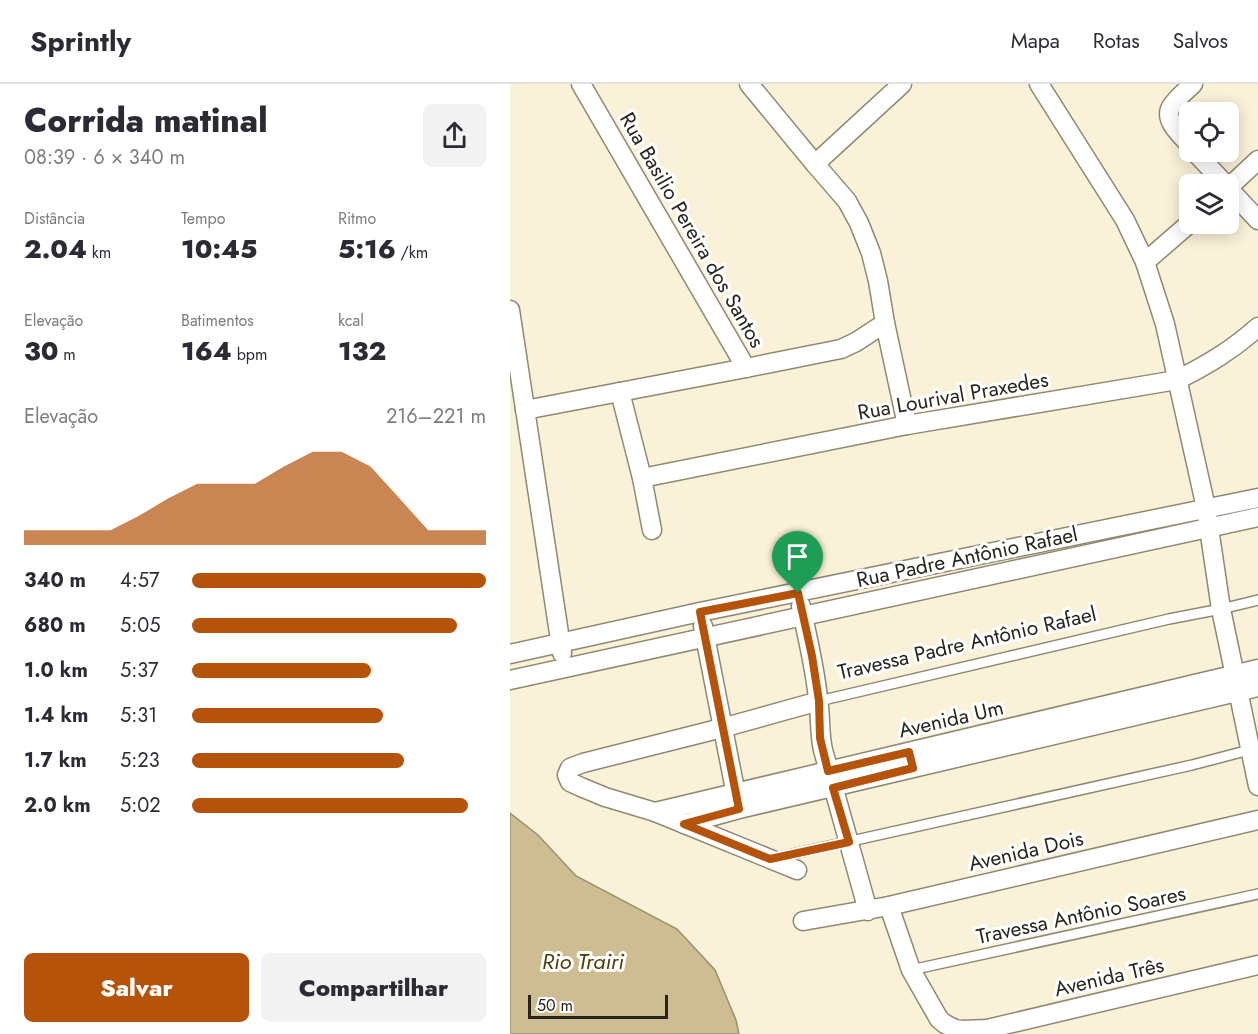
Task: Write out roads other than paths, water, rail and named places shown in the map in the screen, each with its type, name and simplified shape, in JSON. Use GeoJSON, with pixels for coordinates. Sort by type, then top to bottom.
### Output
{"type":"FeatureCollection","features":[{"type":"Feature","properties":{"kind":"street","name":"Rua Basilio Pereira dos Santos"},"geometry":{"type":"LineString","coordinates":[[581,84],[746,368]]}},
{"type":"Feature","properties":{"kind":"street"},"geometry":{"type":"LineString","coordinates":[[750,84],[847,201],[859,223],[871,253],[878,281],[907,425]]}},
{"type":"Feature","properties":{"kind":"street"},"geometry":{"type":"LineString","coordinates":[[815,164],[902,84]]}},
{"type":"Feature","properties":{"kind":"street"},"geometry":{"type":"LineString","coordinates":[[1039,84],[1125,220],[1145,262],[1165,324],[1206,508],[1221,609],[1236,683],[1254,749],[1258,786]]}},
{"type":"Feature","properties":{"kind":"street"},"geometry":{"type":"LineString","coordinates":[[1179,132],[1173,125],[1170,109],[1192,84]]}},
{"type":"Feature","properties":{"kind":"street"},"geometry":{"type":"LineString","coordinates":[[1239,177],[1258,160]]}},
{"type":"Feature","properties":{"kind":"street"},"geometry":{"type":"LineString","coordinates":[[1204,162],[1216,174]]}},
{"type":"Feature","properties":{"kind":"street"},"geometry":{"type":"LineString","coordinates":[[1239,199],[1258,220]]}},
{"type":"Feature","properties":{"kind":"street"},"geometry":{"type":"LineString","coordinates":[[1145,262],[1179,233]]}},
{"type":"Feature","properties":{"kind":"street"},"geometry":{"type":"LineString","coordinates":[[510,310],[564,668]]}},
{"type":"Feature","properties":{"kind":"street"},"geometry":{"type":"LineString","coordinates":[[525,410],[841,348],[885,323]]}},
{"type":"Feature","properties":{"kind":"street","name":"Rua Lourival Praxedes"},"geometry":{"type":"LineString","coordinates":[[642,478],[907,425],[1177,380],[1214,361],[1258,327]]}},
{"type":"Feature","properties":{"kind":"street"},"geometry":{"type":"LineString","coordinates":[[620,392],[642,478],[652,530]]}},
{"type":"Feature","properties":{"kind":"street","name":"Rua Padre Antônio Rafael"},"geometry":{"type":"LineString","coordinates":[[510,654],[700,612],[1258,498]]}},
{"type":"Feature","properties":{"kind":"street","name":"Rua Padre Antônio Rafael"},"geometry":{"type":"LineString","coordinates":[[510,680],[1258,517]]}},
{"type":"Feature","properties":{"kind":"street"},"geometry":{"type":"LineString","coordinates":[[798,593],[819,701],[820,738],[868,910]]}},
{"type":"Feature","properties":{"kind":"street"},"geometry":{"type":"LineString","coordinates":[[700,612],[737,801]]}},
{"type":"Feature","properties":{"kind":"street","name":"Avenida Um"},"geometry":{"type":"LineString","coordinates":[[655,812],[737,801],[1236,683],[1258,669]]}},
{"type":"Feature","properties":{"kind":"street","name":"Avenida Um"},"geometry":{"type":"LineString","coordinates":[[1236,683],[1258,687]]}},
{"type":"Feature","properties":{"kind":"street","name":"Travessa Padre Antônio Rafael"},"geometry":{"type":"LineString","coordinates":[[655,812],[604,797],[570,782],[567,775],[570,768],[819,701]]}},
{"type":"Feature","properties":{"kind":"street","name":"Avenida Um"},"geometry":{"type":"LineString","coordinates":[[684,824],[737,801]]}},
{"type":"Feature","properties":{"kind":"street"},"geometry":{"type":"LineString","coordinates":[[655,812],[796,870]]}},
{"type":"Feature","properties":{"kind":"street","name":"Avenida Dois"},"geometry":{"type":"LineString","coordinates":[[803,921],[889,906],[1258,820]]}},
{"type":"Feature","properties":{"kind":"street"},"geometry":{"type":"LineString","coordinates":[[889,906],[911,970],[939,1019],[955,1029],[981,1031]]}},
{"type":"Feature","properties":{"kind":"street","name":"Avenida Três"},"geometry":{"type":"LineString","coordinates":[[981,1031],[1258,965]]}},
{"type":"Feature","properties":{"kind":"lane","name":"Travessa Padre Antônio Rafael"},"geometry":{"type":"LineString","coordinates":[[819,701],[1258,600]]}},
{"type":"Feature","properties":{"kind":"lane"},"geometry":{"type":"LineString","coordinates":[[770,859],[1192,765],[1254,749]]}},
{"type":"Feature","properties":{"kind":"lane","name":"Travessa Antônio Soares"},"geometry":{"type":"LineString","coordinates":[[911,970],[1258,894]]}},
{"type":"Feature","properties":{"kind":"water","name":"Rio Trairi"},"geometry":{"type":"Polygon","coordinates":[[[510,813],[538,835],[576,876],[677,929],[715,970],[736,1020],[739,1034],[510,1034],[510,813]]]}}]}
